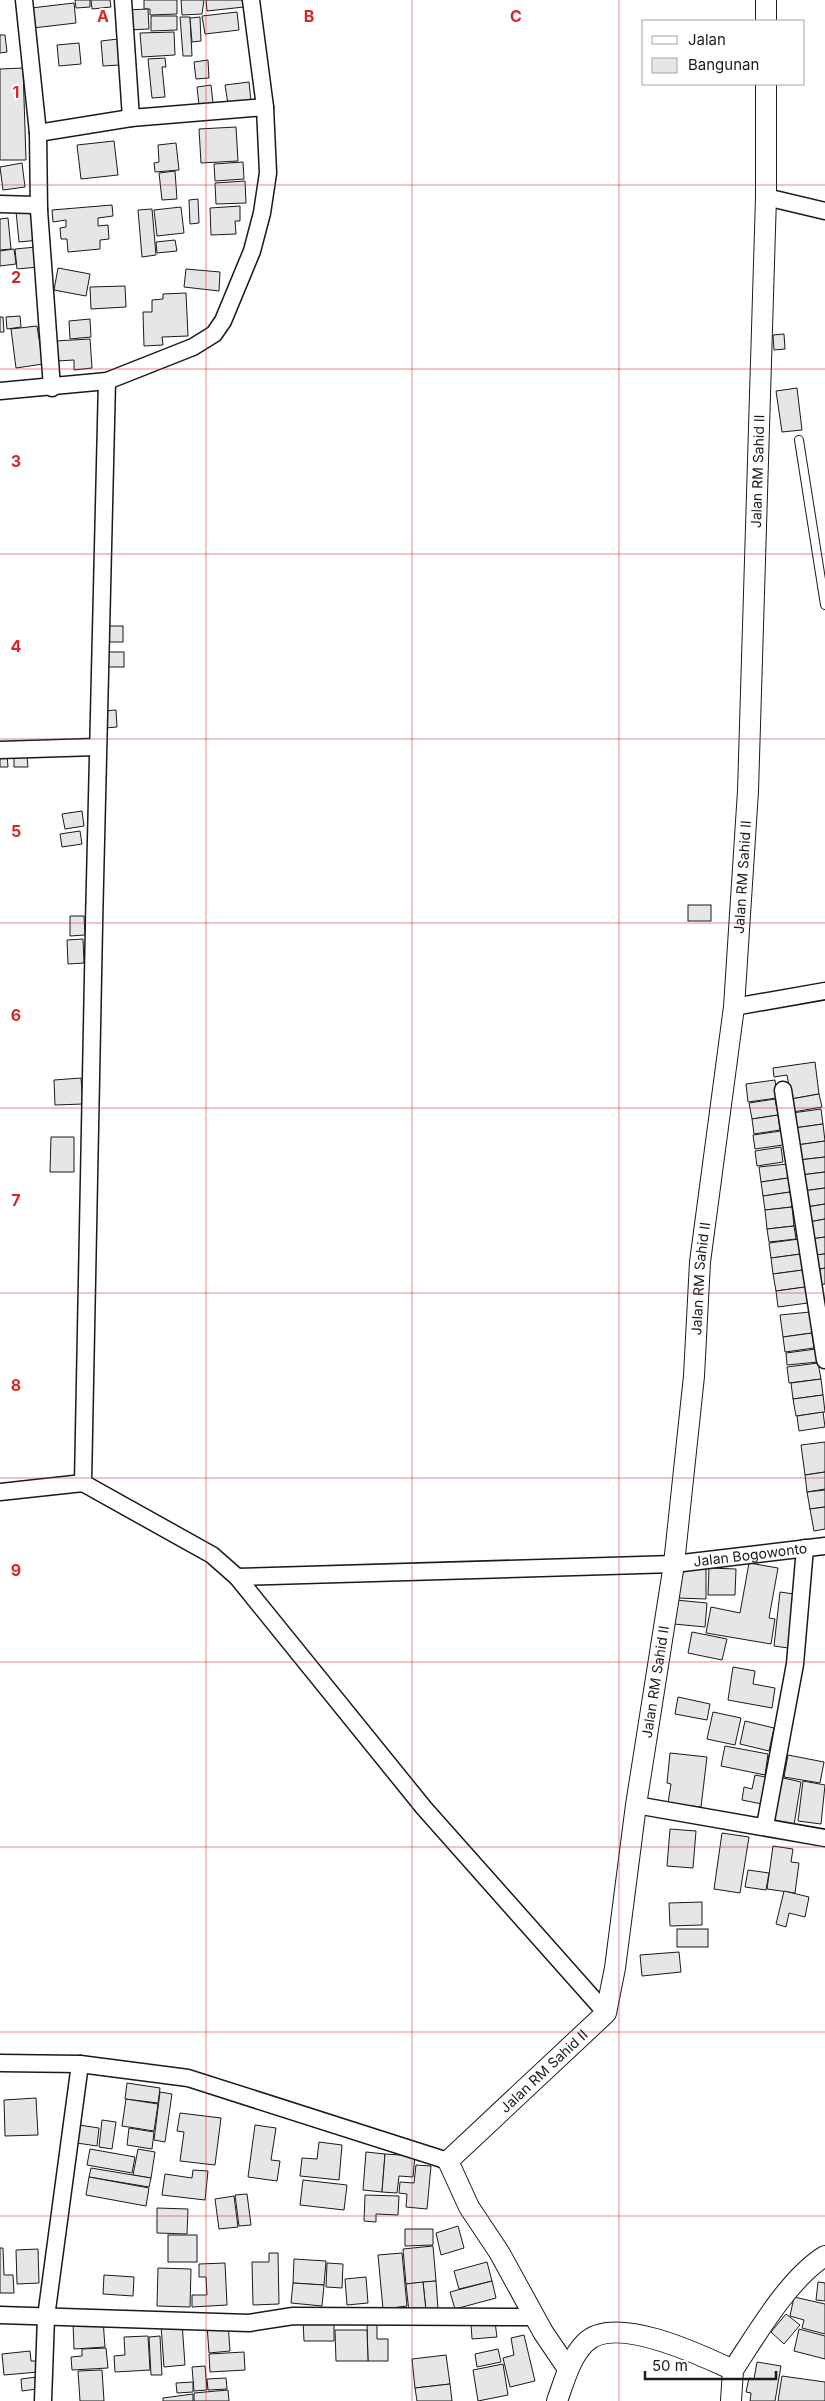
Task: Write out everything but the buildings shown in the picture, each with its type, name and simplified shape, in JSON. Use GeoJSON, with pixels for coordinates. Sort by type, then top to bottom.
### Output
{"type":"FeatureCollection","features":[{"type":"Feature","properties":{"kind":"street"},"geometry":{"type":"LineString","coordinates":[[24,0],[38,133],[39,210],[52,388]]}},
{"type":"Feature","properties":{"kind":"street"},"geometry":{"type":"LineString","coordinates":[[123,0],[131,118]]}},
{"type":"Feature","properties":{"kind":"street"},"geometry":{"type":"LineString","coordinates":[[0,392],[106,381],[193,347],[214,334],[223,321],[252,251],[262,213],[268,173],[264,107],[251,0]]}},
{"type":"Feature","properties":{"kind":"street"},"geometry":{"type":"LineString","coordinates":[[766,0],[766,20]]}},
{"type":"Feature","properties":{"kind":"street","name":"Jalan RM Sahid II"},"geometry":{"type":"LineString","coordinates":[[448,2161],[606,2013],[674,1564],[694,1376],[700,1262],[734,1007],[748,791],[766,197],[766,85]]}},
{"type":"Feature","properties":{"kind":"street"},"geometry":{"type":"LineString","coordinates":[[38,133],[131,118],[264,107]]}},
{"type":"Feature","properties":{"kind":"street"},"geometry":{"type":"LineString","coordinates":[[766,197],[825,211]]}},
{"type":"Feature","properties":{"kind":"street"},"geometry":{"type":"LineString","coordinates":[[0,204],[36,206],[39,210]]}},
{"type":"Feature","properties":{"kind":"street"},"geometry":{"type":"LineString","coordinates":[[83,1483],[91,1122],[96,747],[106,381]]}},
{"type":"Feature","properties":{"kind":"street"},"geometry":{"type":"LineString","coordinates":[[0,750],[96,747]]}},
{"type":"Feature","properties":{"kind":"street"},"geometry":{"type":"LineString","coordinates":[[734,1007],[825,991]]}},
{"type":"Feature","properties":{"kind":"street"},"geometry":{"type":"LineString","coordinates":[[782,1090],[825,1360]]}},
{"type":"Feature","properties":{"kind":"street"},"geometry":{"type":"LineString","coordinates":[[0,1492],[83,1483],[212,1555],[237,1577],[424,1808],[606,2013]]}},
{"type":"Feature","properties":{"kind":"street","name":"Jalan Bogowonto"},"geometry":{"type":"LineString","coordinates":[[237,1577],[674,1564],[825,1546]]}},
{"type":"Feature","properties":{"kind":"street"},"geometry":{"type":"LineString","coordinates":[[766,1826],[795,1664],[805,1548]]}},
{"type":"Feature","properties":{"kind":"street"},"geometry":{"type":"LineString","coordinates":[[636,1805],[766,1826],[825,1838]]}},
{"type":"Feature","properties":{"kind":"street"},"geometry":{"type":"LineString","coordinates":[[0,2063],[80,2064],[188,2078],[448,2161],[469,2207],[499,2252],[539,2325],[566,2365]]}},
{"type":"Feature","properties":{"kind":"street"},"geometry":{"type":"LineString","coordinates":[[42,2401],[46,2317],[80,2064]]}},
{"type":"Feature","properties":{"kind":"street"},"geometry":{"type":"LineString","coordinates":[[731,2401],[733,2370],[788,2290],[809,2266],[825,2256]]}},
{"type":"Feature","properties":{"kind":"street"},"geometry":{"type":"LineString","coordinates":[[0,2315],[249,2323],[293,2316],[539,2325]]}},
{"type":"Feature","properties":{"kind":"street"},"geometry":{"type":"LineString","coordinates":[[556,2401],[566,2365],[593,2336],[604,2333],[627,2332],[674,2346],[733,2370]]}},
{"type":"Feature","properties":{"kind":"lane"},"geometry":{"type":"LineString","coordinates":[[799,440],[825,606]]}}]}
